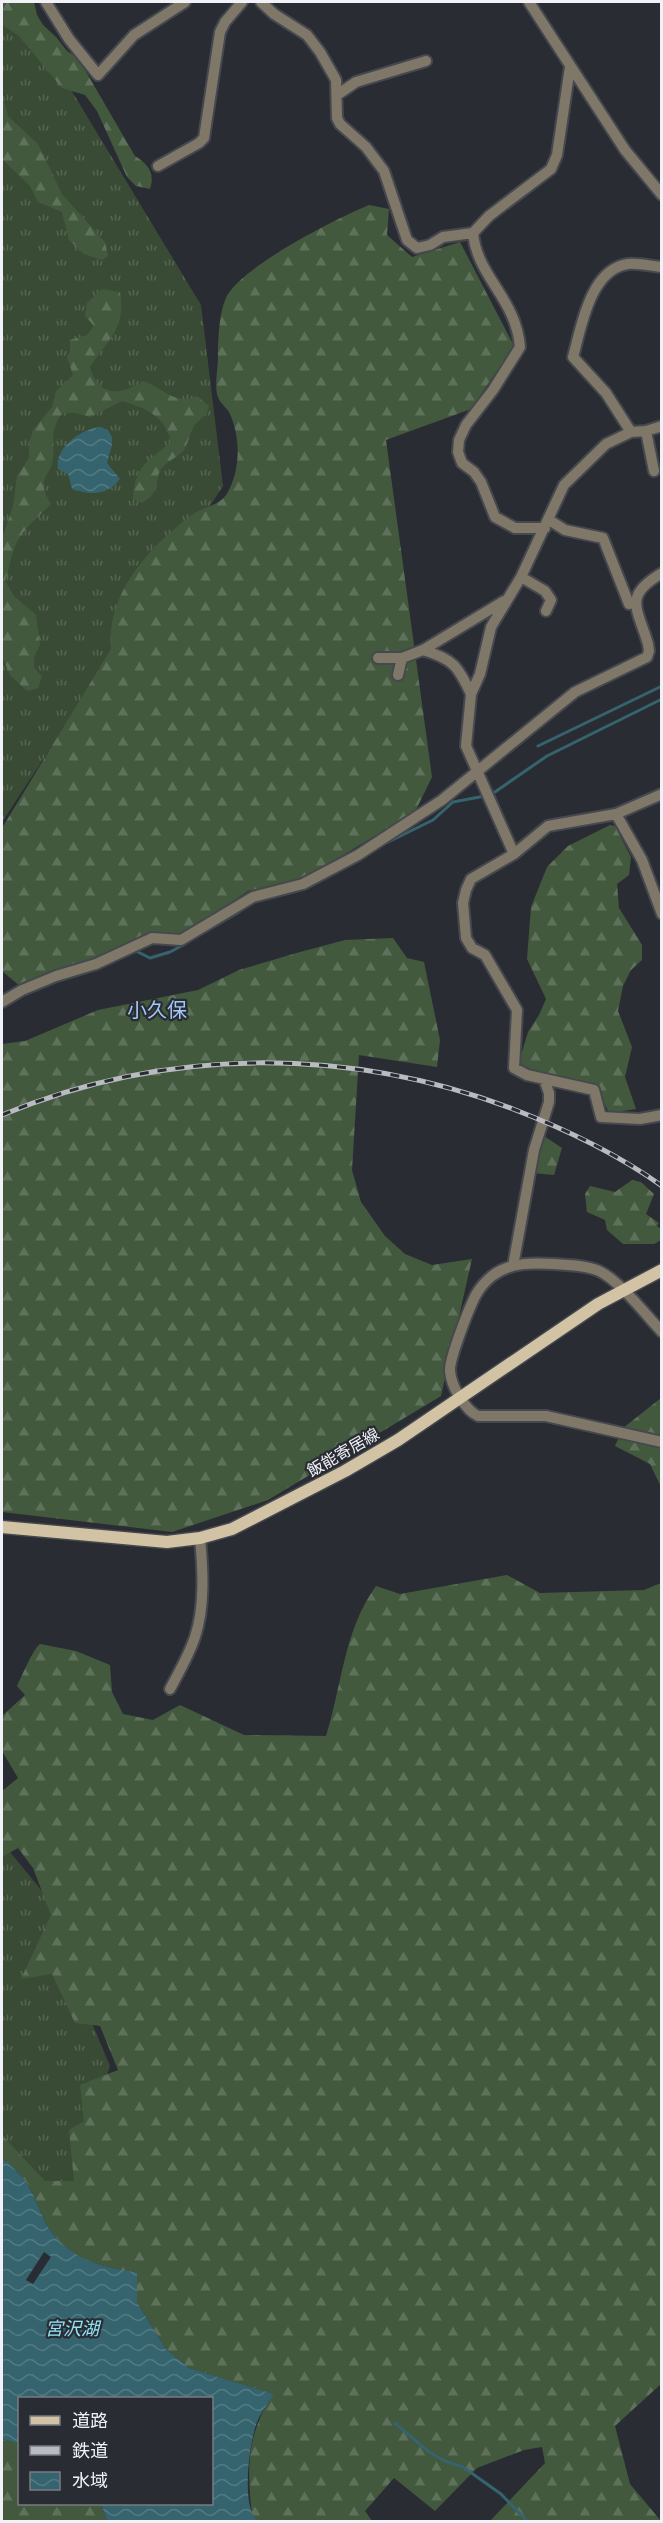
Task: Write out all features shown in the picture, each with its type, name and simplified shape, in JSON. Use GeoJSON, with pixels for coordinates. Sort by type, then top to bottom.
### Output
{"type":"FeatureCollection","features":[{"type":"Feature","properties":{"kind":"main road","name":"飯能寄居線"},"geometry":{"type":"LineString","coordinates":[[2,1527],[151,1542],[200,1538],[247,1524],[398,1440],[462,1399],[598,1304],[658,1272]]}},
{"type":"Feature","properties":{"kind":"street"},"geometry":{"type":"LineString","coordinates":[[46,2],[69,39],[98,75],[134,35],[185,2]]}},
{"type":"Feature","properties":{"kind":"street"},"geometry":{"type":"LineString","coordinates":[[158,166],[204,138],[220,32],[225,22],[242,2]]}},
{"type":"Feature","properties":{"kind":"street"},"geometry":{"type":"LineString","coordinates":[[261,2],[274,14],[307,35],[320,52],[336,80],[337,118],[340,124],[366,147],[384,171],[411,246],[423,248],[443,237],[473,233],[489,216],[551,169],[557,155],[570,67]]}},
{"type":"Feature","properties":{"kind":"street"},"geometry":{"type":"LineString","coordinates":[[529,2],[625,150],[662,195]]}},
{"type":"Feature","properties":{"kind":"street"},"geometry":{"type":"LineString","coordinates":[[337,95],[356,82],[426,61]]}},
{"type":"Feature","properties":{"kind":"street"},"geometry":{"type":"LineString","coordinates":[[473,233],[478,260],[507,302],[514,318],[520,347],[493,390],[466,424],[459,440],[458,452],[462,463],[474,472],[481,482],[495,517],[515,528],[547,524],[603,538],[629,603],[636,602]]}},
{"type":"Feature","properties":{"kind":"street"},"geometry":{"type":"LineString","coordinates":[[631,432],[606,393],[573,357],[586,310],[595,289],[609,273],[627,264],[662,267]]}},
{"type":"Feature","properties":{"kind":"street"},"geometry":{"type":"LineString","coordinates":[[514,854],[466,746],[471,694],[480,674],[491,627],[521,577],[564,485],[606,444],[631,432],[646,431],[662,426]]}},
{"type":"Feature","properties":{"kind":"street"},"geometry":{"type":"LineString","coordinates":[[646,431],[654,471]]}},
{"type":"Feature","properties":{"kind":"street"},"geometry":{"type":"LineString","coordinates":[[2,1002],[22,990],[56,976],[96,964],[152,938],[181,940],[254,897],[303,884],[358,855],[442,800],[575,692],[647,657],[648,644],[636,602],[643,584],[662,573]]}},
{"type":"Feature","properties":{"kind":"street"},"geometry":{"type":"LineString","coordinates":[[521,577],[545,591],[551,600],[546,611]]}},
{"type":"Feature","properties":{"kind":"street"},"geometry":{"type":"LineString","coordinates":[[378,658],[402,658],[423,650],[505,601]]}},
{"type":"Feature","properties":{"kind":"street"},"geometry":{"type":"LineString","coordinates":[[423,650],[446,657],[456,665],[471,694]]}},
{"type":"Feature","properties":{"kind":"street"},"geometry":{"type":"LineString","coordinates":[[398,675],[402,658]]}},
{"type":"Feature","properties":{"kind":"street"},"geometry":{"type":"LineString","coordinates":[[662,794],[616,814],[548,826],[514,854],[471,879],[463,903],[466,938],[472,948],[485,955],[518,1010],[514,1068],[527,1075],[594,1090],[601,1117],[640,1119],[662,1114]]}},
{"type":"Feature","properties":{"kind":"street"},"geometry":{"type":"LineString","coordinates":[[616,814],[642,860],[662,914]]}},
{"type":"Feature","properties":{"kind":"street"},"geometry":{"type":"LineString","coordinates":[[513,1266],[534,1150],[549,1102],[549,1093],[544,1079]]}},
{"type":"Feature","properties":{"kind":"street"},"geometry":{"type":"LineString","coordinates":[[662,1332],[600,1272],[588,1268],[531,1263],[513,1266],[492,1276],[482,1285],[473,1300],[450,1367],[453,1383],[462,1399],[473,1414],[478,1416],[546,1416],[662,1442]]}},
{"type":"Feature","properties":{"kind":"street"},"geometry":{"type":"LineString","coordinates":[[170,1689],[197,1631],[201,1593],[200,1538]]}},
{"type":"Feature","properties":{"kind":"green space"},"geometry":{"type":"Polygon","coordinates":[[[2,2],[18,2],[201,305],[223,486],[2,822],[2,2]]]}},
{"type":"Feature","properties":{"kind":"green space"},"geometry":{"type":"Polygon","coordinates":[[[2,2],[34,2],[37,15],[43,25],[67,51],[78,58],[135,156],[150,170],[152,178],[150,189],[136,186],[127,177],[97,111],[85,95],[62,88],[19,36],[4,26],[2,2]]]}},
{"type":"Feature","properties":{"kind":"green space"},"geometry":{"type":"Polygon","coordinates":[[[2,94],[8,116],[38,144],[62,194],[105,242],[108,256],[102,260],[84,254],[69,240],[62,212],[38,202],[30,186],[2,159],[2,94]]]}},
{"type":"Feature","properties":{"kind":"green space"},"geometry":{"type":"Polygon","coordinates":[[[369,205],[389,209],[387,235],[412,257],[460,242],[514,346],[471,409],[386,440],[432,777],[415,812],[303,879],[248,891],[195,927],[177,934],[164,932],[145,935],[27,992],[2,971],[2,828],[111,649],[111,628],[116,609],[123,590],[134,573],[160,542],[196,513],[223,498],[231,486],[237,465],[236,432],[229,412],[219,399],[216,388],[220,325],[225,300],[239,282],[272,256],[369,205]]]}},
{"type":"Feature","properties":{"kind":"green space"},"geometry":{"type":"Polygon","coordinates":[[[102,289],[120,292],[121,305],[118,325],[114,333],[90,367],[98,384],[104,389],[118,391],[143,381],[183,399],[197,396],[209,406],[193,428],[183,451],[162,468],[153,494],[142,503],[133,499],[136,479],[144,465],[171,442],[159,419],[146,410],[122,401],[90,417],[76,413],[62,413],[55,427],[52,464],[44,484],[45,493],[51,504],[19,538],[5,581],[14,596],[36,615],[40,645],[34,657],[34,668],[42,676],[38,688],[27,691],[10,675],[2,656],[2,539],[13,506],[17,476],[29,458],[29,444],[33,430],[52,407],[56,391],[73,375],[67,357],[70,352],[70,340],[87,335],[94,326],[85,316],[87,303],[102,289]]]}},
{"type":"Feature","properties":{"kind":"green space"},"geometry":{"type":"Polygon","coordinates":[[[610,825],[615,826],[631,857],[629,875],[617,884],[619,908],[642,945],[642,960],[631,970],[623,986],[618,1011],[632,1047],[625,1077],[636,1109],[609,1113],[599,1091],[518,1065],[528,1032],[546,999],[527,959],[531,907],[547,867],[568,846],[610,825]]]}},
{"type":"Feature","properties":{"kind":"green space"},"geometry":{"type":"Polygon","coordinates":[[[393,938],[407,958],[424,962],[440,1040],[437,1067],[359,1055],[352,1170],[361,1202],[385,1236],[405,1254],[432,1265],[472,1259],[441,1396],[268,1500],[172,1532],[2,1512],[2,1044],[25,1041],[98,1010],[198,990],[239,970],[300,952],[345,940],[393,938]]]}},
{"type":"Feature","properties":{"kind":"green space"},"geometry":{"type":"Polygon","coordinates":[[[544,1136],[562,1148],[554,1175],[533,1173],[540,1138],[544,1136]]]}},
{"type":"Feature","properties":{"kind":"green space"},"geometry":{"type":"Polygon","coordinates":[[[632,1180],[641,1182],[654,1194],[646,1214],[659,1223],[657,1226],[661,1229],[661,1240],[654,1244],[623,1244],[607,1230],[605,1220],[587,1212],[585,1194],[590,1186],[615,1192],[632,1180]]]}},
{"type":"Feature","properties":{"kind":"green space"},"geometry":{"type":"Polygon","coordinates":[[[661,1398],[661,1487],[650,1464],[615,1446],[623,1428],[661,1398]]]}},
{"type":"Feature","properties":{"kind":"green space"},"geometry":{"type":"Polygon","coordinates":[[[507,1575],[540,1593],[644,1590],[661,1583],[661,2384],[615,2426],[630,2484],[661,2521],[490,2521],[545,2463],[542,2447],[524,2450],[477,2468],[435,2511],[394,2478],[365,2511],[372,2521],[257,2522],[252,2516],[250,2499],[250,2453],[258,2424],[273,2394],[189,2368],[165,2348],[137,2302],[136,2272],[98,2264],[65,2247],[48,2227],[24,2180],[2,2158],[2,2135],[45,2181],[74,2181],[69,2130],[84,2121],[80,2085],[118,2070],[100,2026],[75,2023],[52,1974],[21,1979],[51,1915],[33,1868],[18,1848],[2,1857],[2,1791],[18,1778],[2,1751],[2,1716],[25,1695],[17,1686],[40,1644],[76,1651],[110,1665],[112,1692],[123,1714],[153,1720],[180,1705],[244,1735],[326,1736],[350,1639],[365,1603],[376,1586],[400,1594],[507,1575]]]}},
{"type":"Feature","properties":{"kind":"green space"},"geometry":{"type":"Polygon","coordinates":[[[5,1846],[65,1919],[76,1985],[110,2066],[94,2115],[83,2199],[57,2212],[2,2142],[2,1848],[5,1846]]]}},
{"type":"Feature","properties":{"kind":"green space"},"geometry":{"type":"Polygon","coordinates":[[[2,2439],[18,2444],[18,2505],[101,2505],[107,2521],[2,2521],[2,2439]]]}},
{"type":"Feature","properties":{"kind":"water"},"geometry":{"type":"Polygon","coordinates":[[[101,427],[108,430],[112,437],[107,463],[120,479],[110,489],[98,493],[72,489],[68,474],[58,469],[60,454],[78,435],[101,427]]]}},
{"type":"Feature","properties":{"kind":"water","name":"宮沢湖"},"geometry":{"type":"Polygon","coordinates":[[[2,2158],[24,2180],[48,2227],[65,2247],[87,2260],[111,2268],[137,2272],[137,2302],[165,2348],[189,2368],[274,2394],[257,2422],[251,2444],[248,2474],[249,2502],[257,2521],[107,2521],[101,2505],[213,2505],[213,2397],[18,2397],[18,2444],[2,2439],[2,2158]]]}},
{"type":"Feature","properties":{"kind":"pier"},"geometry":{"type":"Polygon","coordinates":[[[44,2252],[51,2257],[33,2284],[26,2280],[44,2252]]]}},
{"type":"Feature","properties":{"kind":"waterway"},"geometry":{"type":"LineString","coordinates":[[538,746],[662,686]]}},
{"type":"Feature","properties":{"kind":"waterway"},"geometry":{"type":"LineString","coordinates":[[492,794],[547,756],[662,699]]}},
{"type":"Feature","properties":{"kind":"waterway"},"geometry":{"type":"LineString","coordinates":[[382,845],[433,820],[453,802],[485,796]]}},
{"type":"Feature","properties":{"kind":"waterway"},"geometry":{"type":"LineString","coordinates":[[208,930],[239,912]]}},
{"type":"Feature","properties":{"kind":"waterway"},"geometry":{"type":"LineString","coordinates":[[134,950],[150,958],[170,952],[185,944]]}},
{"type":"Feature","properties":{"kind":"waterway"},"geometry":{"type":"LineString","coordinates":[[395,2423],[429,2452],[463,2467],[501,2494],[528,2522]]}},
{"type":"Feature","properties":{"kind":"railway"},"geometry":{"type":"LineString","coordinates":[[2,1115],[64,1093],[127,1077],[192,1067],[256,1063],[321,1065],[386,1074],[450,1088],[513,1109],[590,1143],[627,1163],[662,1186]]}},
{"type":"Feature","properties":{"kind":"district","name":"小久保"},"geometry":{"type":"Point","coordinates":[157,1010]}}]}
